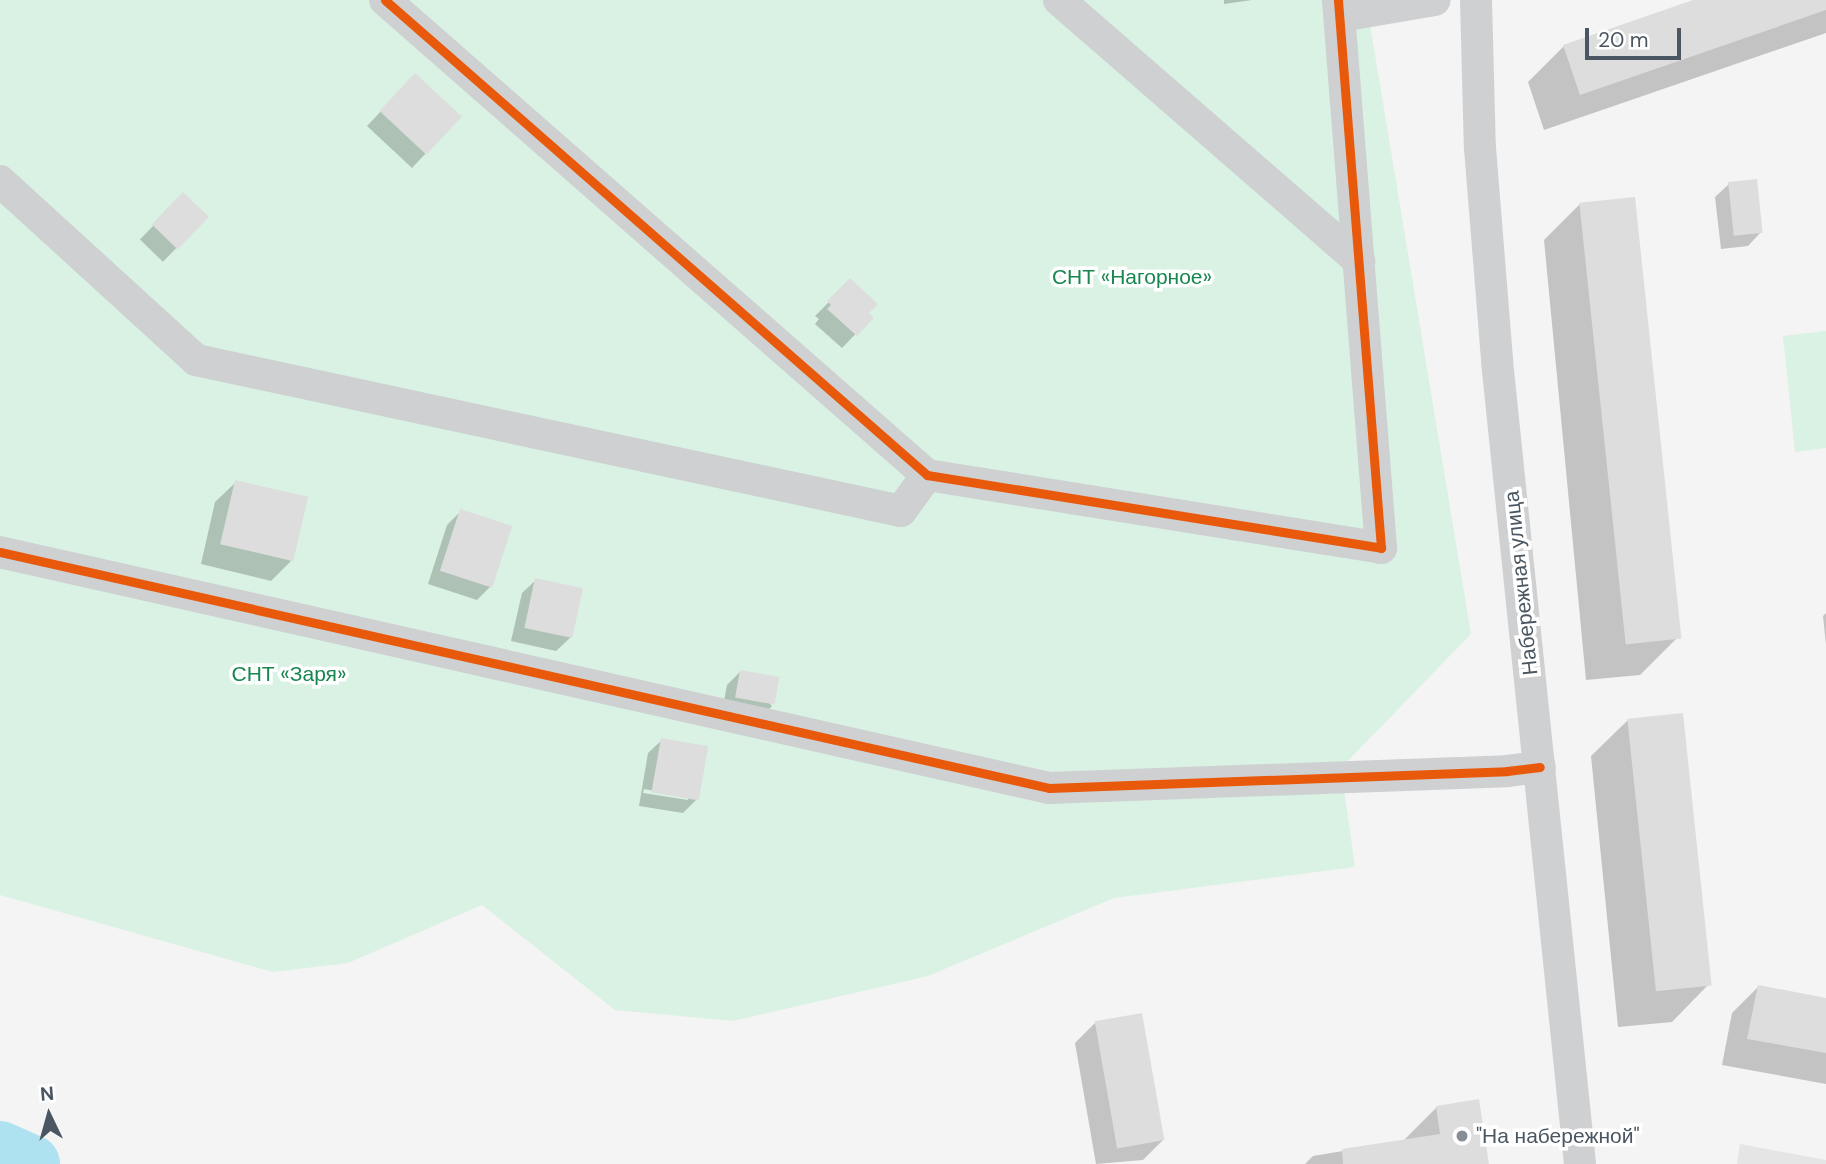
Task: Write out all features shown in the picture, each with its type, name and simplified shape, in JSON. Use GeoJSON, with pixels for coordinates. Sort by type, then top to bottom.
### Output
{"type":"FeatureCollection","features":[{"type":"Feature","properties":{"kind":"street"},"geometry":{"type":"LineString","coordinates":[[385,0],[927,475],[1381,548],[1339,8],[1435,0]]}},
{"type":"Feature","properties":{"kind":"street"},"geometry":{"type":"LineString","coordinates":[[1059,0],[1359,261]]}},
{"type":"Feature","properties":{"kind":"street","name":"Набережная улица"},"geometry":{"type":"LineString","coordinates":[[1476,0],[1485,225],[1580,1164]]}},
{"type":"Feature","properties":{"kind":"street"},"geometry":{"type":"LineString","coordinates":[[0,181],[196,360],[901,510],[927,475]]}},
{"type":"Feature","properties":{"kind":"street"},"geometry":{"type":"LineString","coordinates":[[0,552],[1049,788],[1507,771],[1540,767]]}},
{"type":"Feature","properties":{"kind":"shaded area"},"geometry":{"type":"Polygon","coordinates":[[[1740,1144],[1826,1160],[1826,1164],[1737,1164],[1740,1144]]]}},
{"type":"Feature","properties":{"kind":"green space"},"geometry":{"type":"Polygon","coordinates":[[[0,0],[1366,0],[1471,634],[1341,768],[1355,867],[1114,898],[928,976],[733,1021],[615,1010],[482,905],[348,963],[273,972],[0,895],[0,0]]]}},
{"type":"Feature","properties":{"kind":"green space"},"geometry":{"type":"Polygon","coordinates":[[[1826,331],[1826,448],[1795,452],[1783,336],[1826,331]]]}},
{"type":"Feature","properties":{"kind":"building"},"geometry":{"type":"Polygon","coordinates":[[[1693,0],[1826,0],[1826,10],[1580,95],[1563,45],[1693,0]]]}},
{"type":"Feature","properties":{"kind":"building"},"geometry":{"type":"Polygon","coordinates":[[[415,73],[462,117],[426,155],[380,111],[415,73]]]}},
{"type":"Feature","properties":{"kind":"building"},"geometry":{"type":"Polygon","coordinates":[[[1757,179],[1763,233],[1734,236],[1728,182],[1757,179]]]}},
{"type":"Feature","properties":{"kind":"building"},"geometry":{"type":"Polygon","coordinates":[[[183,192],[209,217],[178,249],[152,224],[183,192]]]}},
{"type":"Feature","properties":{"kind":"building"},"geometry":{"type":"Polygon","coordinates":[[[1635,197],[1681,639],[1626,644],[1579,203],[1635,197]]]}},
{"type":"Feature","properties":{"kind":"building"},"geometry":{"type":"Polygon","coordinates":[[[850,278],[878,304],[869,313],[874,318],[857,336],[827,309],[831,305],[827,301],[850,278]]]}},
{"type":"Feature","properties":{"kind":"building"},"geometry":{"type":"Polygon","coordinates":[[[235,480],[308,497],[293,561],[220,544],[235,480]]]}},
{"type":"Feature","properties":{"kind":"building"},"geometry":{"type":"Polygon","coordinates":[[[460,509],[512,526],[492,588],[440,571],[460,509]]]}},
{"type":"Feature","properties":{"kind":"building"},"geometry":{"type":"Polygon","coordinates":[[[535,578],[583,588],[572,638],[524,628],[535,578]]]}},
{"type":"Feature","properties":{"kind":"building"},"geometry":{"type":"Polygon","coordinates":[[[740,670],[779,677],[775,705],[735,698],[740,670]]]}},
{"type":"Feature","properties":{"kind":"building"},"geometry":{"type":"Polygon","coordinates":[[[1683,713],[1712,985],[1656,991],[1627,719],[1683,713]]]}},
{"type":"Feature","properties":{"kind":"building"},"geometry":{"type":"Polygon","coordinates":[[[661,738],[708,746],[699,800],[651,792],[661,738]]]}},
{"type":"Feature","properties":{"kind":"building"},"geometry":{"type":"Polygon","coordinates":[[[1758,985],[1826,998],[1826,1053],[1747,1039],[1758,985]]]}},
{"type":"Feature","properties":{"kind":"building"},"geometry":{"type":"Polygon","coordinates":[[[1142,1013],[1164,1140],[1117,1148],[1095,1021],[1142,1013]]]}},
{"type":"Feature","properties":{"kind":"building"},"geometry":{"type":"Polygon","coordinates":[[[1479,1099],[1489,1164],[1343,1164],[1342,1149],[1440,1134],[1436,1106],[1479,1099]]]}},
{"type":"Feature","properties":{"kind":"waterway"},"geometry":{"type":"LineString","coordinates":[[0,1150],[31,1164]]}},
{"type":"Feature","properties":{"kind":"cycle path"},"geometry":{"type":"LineString","coordinates":[[385,0],[927,475],[1381,548],[1338,0]]}},
{"type":"Feature","properties":{"kind":"cycle path"},"geometry":{"type":"LineString","coordinates":[[0,552],[1049,788],[1507,771],[1540,767]]}},
{"type":"Feature","properties":{"kind":"place","name":"\"На набережной\""},"geometry":{"type":"Point","coordinates":[1462,1136]}},
{"type":"Feature","properties":{"kind":"park label","name":"СНТ «Нагорное»"},"geometry":{"type":"Point","coordinates":[1132,277]}},
{"type":"Feature","properties":{"kind":"park label","name":"СНТ «Заря»"},"geometry":{"type":"Point","coordinates":[289,674]}}]}
